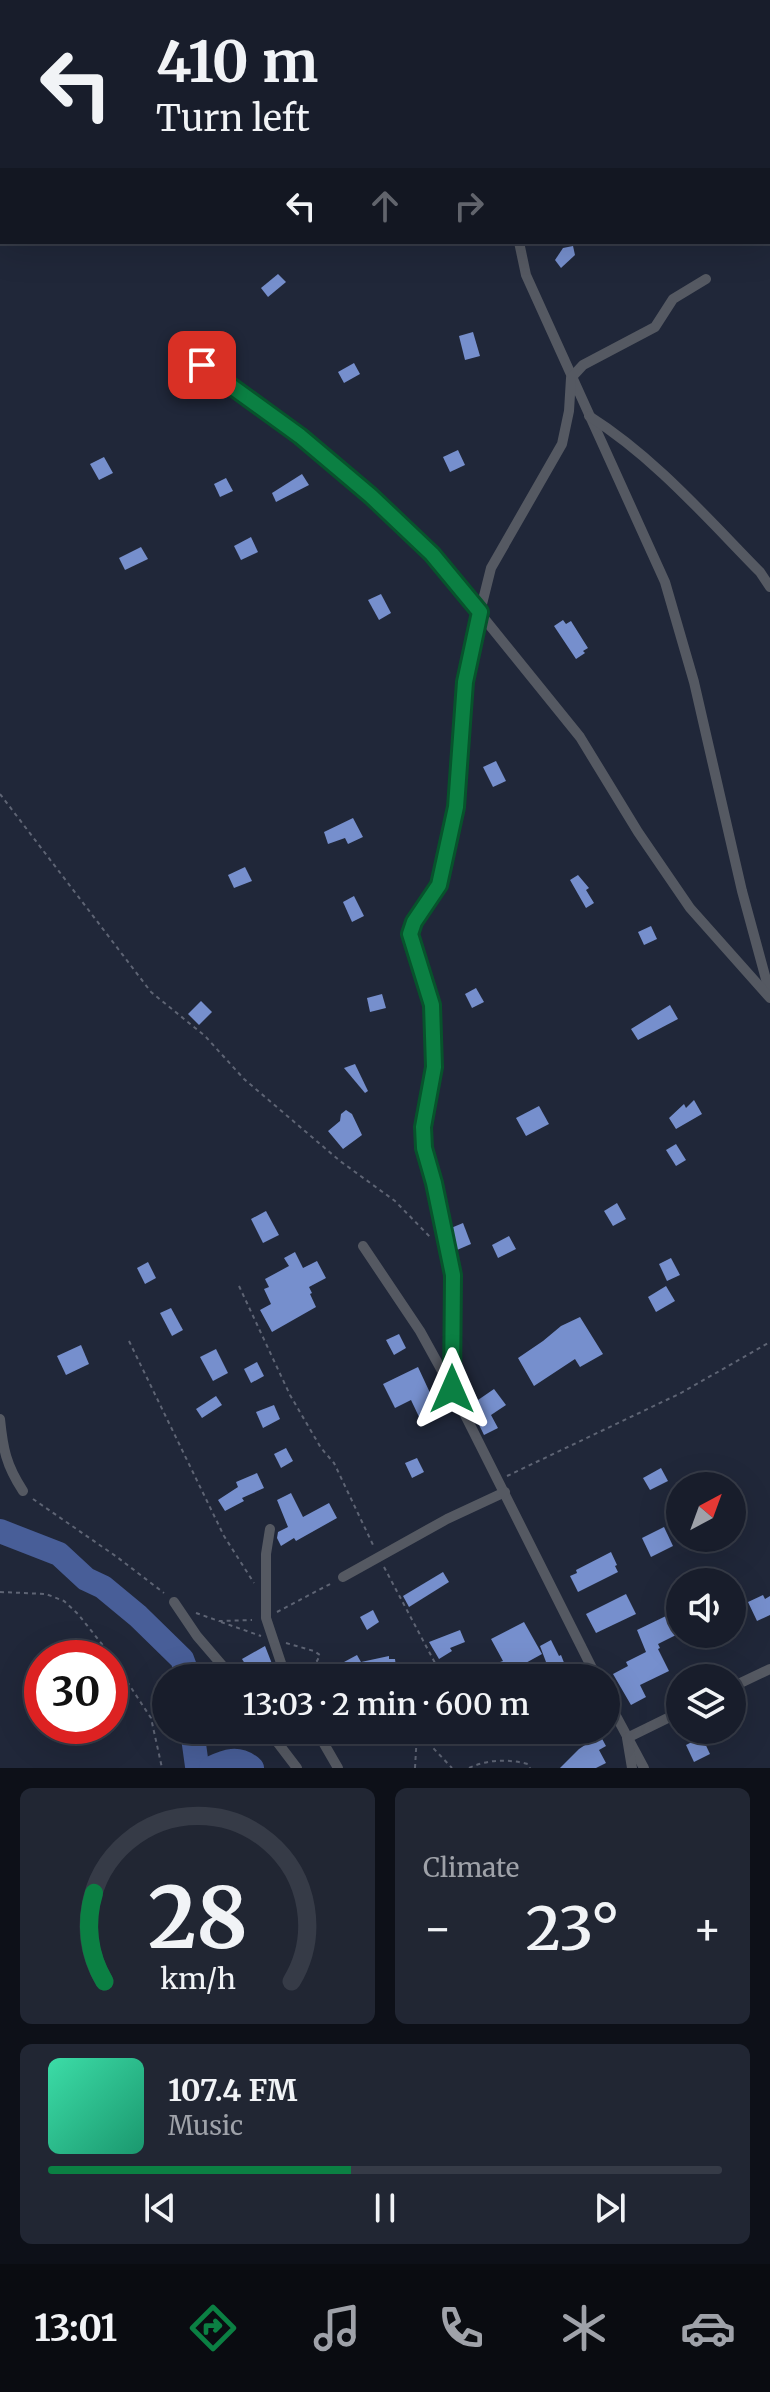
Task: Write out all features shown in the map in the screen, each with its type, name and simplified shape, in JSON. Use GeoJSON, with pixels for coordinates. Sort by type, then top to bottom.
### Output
{"type":"FeatureCollection","features":[{"type":"Feature","properties":{"kind":"street"},"geometry":{"type":"LineString","coordinates":[[519,244],[526,275],[665,582],[694,682],[742,891],[770,996]]}},
{"type":"Feature","properties":{"kind":"street"},"geometry":{"type":"LineString","coordinates":[[452,1389],[453,1275],[424,1148],[423,1127],[434,1067],[432,1005],[410,934],[414,922],[439,885],[456,807],[465,682],[480,612],[491,568],[562,444],[569,411],[571,378],[583,365],[655,327],[673,299],[706,279]]}},
{"type":"Feature","properties":{"kind":"street"},"geometry":{"type":"LineString","coordinates":[[202,365],[300,436],[371,496],[432,554],[580,737],[638,832],[690,908],[770,996]]}},
{"type":"Feature","properties":{"kind":"street"},"geometry":{"type":"LineString","coordinates":[[588,415],[666,477],[760,572],[770,587]]}},
{"type":"Feature","properties":{"kind":"street"},"geometry":{"type":"LineString","coordinates":[[363,1246],[420,1331],[452,1389],[590,1664]]}},
{"type":"Feature","properties":{"kind":"street"},"geometry":{"type":"LineString","coordinates":[[0,1419],[9,1470],[23,1491]]}},
{"type":"Feature","properties":{"kind":"street"},"geometry":{"type":"LineString","coordinates":[[343,1577],[447,1519],[505,1492]]}},
{"type":"Feature","properties":{"kind":"street"},"geometry":{"type":"LineString","coordinates":[[270,1529],[266,1554],[266,1618],[281,1664]]}},
{"type":"Feature","properties":{"kind":"street"},"geometry":{"type":"LineString","coordinates":[[174,1602],[221,1664]]}},
{"type":"Feature","properties":{"kind":"street"},"geometry":{"type":"LineString","coordinates":[[746,1680],[770,1669]]}},
{"type":"Feature","properties":{"kind":"street"},"geometry":{"type":"LineString","coordinates":[[627,1738],[666,1719]]}},
{"type":"Feature","properties":{"kind":"street"},"geometry":{"type":"LineString","coordinates":[[620,1724],[644,1768]]}},
{"type":"Feature","properties":{"kind":"street"},"geometry":{"type":"LineString","coordinates":[[627,1738],[632,1768]]}},
{"type":"Feature","properties":{"kind":"street"},"geometry":{"type":"LineString","coordinates":[[279,1744],[297,1768]]}},
{"type":"Feature","properties":{"kind":"street"},"geometry":{"type":"LineString","coordinates":[[324,1744],[338,1768]]}},
{"type":"Feature","properties":{"kind":"path"},"geometry":{"type":"LineString","coordinates":[[0,794],[151,992],[205,1036],[244,1079],[340,1161],[395,1201],[450,1257]]}},
{"type":"Feature","properties":{"kind":"path"},"geometry":{"type":"LineString","coordinates":[[239,1286],[290,1395],[321,1448],[334,1463],[436,1664]]}},
{"type":"Feature","properties":{"kind":"path"},"geometry":{"type":"LineString","coordinates":[[129,1341],[224,1536],[255,1584],[267,1594]]}},
{"type":"Feature","properties":{"kind":"path"},"geometry":{"type":"LineString","coordinates":[[498,1480],[681,1393],[770,1342]]}},
{"type":"Feature","properties":{"kind":"path"},"geometry":{"type":"LineString","coordinates":[[23,1491],[117,1557],[174,1602],[198,1614],[272,1640],[314,1651],[320,1655],[311,1664]]}},
{"type":"Feature","properties":{"kind":"path"},"geometry":{"type":"LineString","coordinates":[[219,1621],[266,1618],[343,1577]]}},
{"type":"Feature","properties":{"kind":"path"},"geometry":{"type":"LineString","coordinates":[[0,1592],[46,1594],[64,1601],[78,1614],[112,1658],[151,1718],[162,1768]]}},
{"type":"Feature","properties":{"kind":"path"},"geometry":{"type":"LineString","coordinates":[[415,1768],[417,1731],[452,1768]]}},
{"type":"Feature","properties":{"kind":"path"},"geometry":{"type":"LineString","coordinates":[[469,1768],[489,1761],[511,1760],[528,1764],[530,1768]]}},
{"type":"Feature","properties":{"kind":"building"},"geometry":{"type":"Polygon","coordinates":[[[573,246],[575,255],[561,268],[555,260],[563,248],[573,246]]]}},
{"type":"Feature","properties":{"kind":"building"},"geometry":{"type":"Polygon","coordinates":[[[278,274],[286,282],[268,297],[261,288],[278,274]]]}},
{"type":"Feature","properties":{"kind":"building"},"geometry":{"type":"Polygon","coordinates":[[[473,332],[480,356],[465,360],[459,336],[473,332]]]}},
{"type":"Feature","properties":{"kind":"building"},"geometry":{"type":"Polygon","coordinates":[[[354,363],[360,374],[344,383],[338,372],[354,363]]]}},
{"type":"Feature","properties":{"kind":"building"},"geometry":{"type":"Polygon","coordinates":[[[458,450],[465,465],[450,472],[443,457],[458,450]]]}},
{"type":"Feature","properties":{"kind":"building"},"geometry":{"type":"Polygon","coordinates":[[[104,457],[113,473],[99,480],[90,464],[104,457]]]}},
{"type":"Feature","properties":{"kind":"building"},"geometry":{"type":"Polygon","coordinates":[[[302,474],[309,485],[276,502],[272,493],[302,474]]]}},
{"type":"Feature","properties":{"kind":"building"},"geometry":{"type":"Polygon","coordinates":[[[226,478],[233,491],[220,497],[214,484],[226,478]]]}},
{"type":"Feature","properties":{"kind":"building"},"geometry":{"type":"Polygon","coordinates":[[[251,537],[258,552],[241,560],[234,546],[251,537]]]}},
{"type":"Feature","properties":{"kind":"building"},"geometry":{"type":"Polygon","coordinates":[[[141,547],[148,559],[125,570],[119,558],[141,547]]]}},
{"type":"Feature","properties":{"kind":"building"},"geometry":{"type":"Polygon","coordinates":[[[381,594],[391,613],[379,620],[368,600],[381,594]]]}},
{"type":"Feature","properties":{"kind":"building"},"geometry":{"type":"Polygon","coordinates":[[[563,620],[566,624],[571,621],[588,648],[576,659],[554,626],[563,620]]]}},
{"type":"Feature","properties":{"kind":"building"},"geometry":{"type":"Polygon","coordinates":[[[496,761],[506,781],[493,787],[483,767],[496,761]]]}},
{"type":"Feature","properties":{"kind":"building"},"geometry":{"type":"Polygon","coordinates":[[[353,818],[363,837],[348,844],[345,838],[328,844],[324,832],[353,818]]]}},
{"type":"Feature","properties":{"kind":"building"},"geometry":{"type":"Polygon","coordinates":[[[245,867],[252,881],[234,888],[228,875],[245,867]]]}},
{"type":"Feature","properties":{"kind":"building"},"geometry":{"type":"Polygon","coordinates":[[[578,875],[589,888],[586,890],[594,903],[586,908],[570,880],[578,875]]]}},
{"type":"Feature","properties":{"kind":"building"},"geometry":{"type":"Polygon","coordinates":[[[354,896],[364,916],[352,922],[343,902],[354,896]]]}},
{"type":"Feature","properties":{"kind":"building"},"geometry":{"type":"Polygon","coordinates":[[[651,926],[657,939],[644,945],[638,932],[651,926]]]}},
{"type":"Feature","properties":{"kind":"building"},"geometry":{"type":"Polygon","coordinates":[[[476,988],[484,1002],[472,1008],[465,994],[476,988]]]}},
{"type":"Feature","properties":{"kind":"building"},"geometry":{"type":"Polygon","coordinates":[[[382,994],[386,1008],[370,1012],[367,998],[382,994]]]}},
{"type":"Feature","properties":{"kind":"building"},"geometry":{"type":"Polygon","coordinates":[[[201,1001],[212,1012],[199,1025],[188,1014],[201,1001]]]}},
{"type":"Feature","properties":{"kind":"building"},"geometry":{"type":"Polygon","coordinates":[[[670,1005],[678,1019],[638,1040],[631,1029],[670,1005]]]}},
{"type":"Feature","properties":{"kind":"building"},"geometry":{"type":"Polygon","coordinates":[[[355,1064],[368,1091],[365,1093],[344,1068],[355,1064]]]}},
{"type":"Feature","properties":{"kind":"building"},"geometry":{"type":"Polygon","coordinates":[[[694,1100],[702,1114],[676,1129],[669,1118],[684,1104],[686,1108],[694,1100]]]}},
{"type":"Feature","properties":{"kind":"building"},"geometry":{"type":"Polygon","coordinates":[[[539,1106],[549,1124],[526,1136],[516,1118],[539,1106]]]}},
{"type":"Feature","properties":{"kind":"building"},"geometry":{"type":"Polygon","coordinates":[[[346,1110],[352,1114],[362,1135],[343,1149],[328,1131],[340,1121],[341,1114],[346,1110]]]}},
{"type":"Feature","properties":{"kind":"building"},"geometry":{"type":"Polygon","coordinates":[[[676,1144],[686,1160],[676,1166],[666,1150],[676,1144]]]}},
{"type":"Feature","properties":{"kind":"building"},"geometry":{"type":"Polygon","coordinates":[[[617,1203],[626,1219],[613,1226],[604,1211],[617,1203]]]}},
{"type":"Feature","properties":{"kind":"building"},"geometry":{"type":"Polygon","coordinates":[[[266,1211],[279,1235],[263,1243],[251,1219],[266,1211]]]}},
{"type":"Feature","properties":{"kind":"building"},"geometry":{"type":"Polygon","coordinates":[[[463,1223],[471,1244],[457,1250],[451,1228],[463,1223]]]}},
{"type":"Feature","properties":{"kind":"building"},"geometry":{"type":"Polygon","coordinates":[[[509,1236],[516,1249],[498,1258],[492,1245],[509,1236]]]}},
{"type":"Feature","properties":{"kind":"building"},"geometry":{"type":"Polygon","coordinates":[[[295,1252],[303,1268],[317,1261],[326,1278],[309,1287],[316,1307],[272,1332],[260,1310],[271,1304],[264,1289],[269,1287],[265,1279],[289,1266],[284,1258],[295,1252]]]}},
{"type":"Feature","properties":{"kind":"building"},"geometry":{"type":"Polygon","coordinates":[[[671,1258],[680,1275],[667,1281],[659,1264],[671,1258]]]}},
{"type":"Feature","properties":{"kind":"building"},"geometry":{"type":"Polygon","coordinates":[[[148,1262],[156,1278],[145,1284],[137,1268],[148,1262]]]}},
{"type":"Feature","properties":{"kind":"building"},"geometry":{"type":"Polygon","coordinates":[[[666,1286],[675,1301],[656,1312],[648,1297],[666,1286]]]}},
{"type":"Feature","properties":{"kind":"building"},"geometry":{"type":"Polygon","coordinates":[[[171,1308],[183,1330],[172,1336],[160,1313],[171,1308]]]}},
{"type":"Feature","properties":{"kind":"building"},"geometry":{"type":"Polygon","coordinates":[[[580,1317],[603,1354],[580,1367],[575,1359],[534,1386],[518,1358],[561,1326],[580,1317]]]}},
{"type":"Feature","properties":{"kind":"building"},"geometry":{"type":"Polygon","coordinates":[[[399,1334],[406,1348],[394,1355],[386,1340],[399,1334]]]}},
{"type":"Feature","properties":{"kind":"building"},"geometry":{"type":"Polygon","coordinates":[[[81,1345],[89,1364],[66,1375],[57,1356],[81,1345]]]}},
{"type":"Feature","properties":{"kind":"building"},"geometry":{"type":"Polygon","coordinates":[[[216,1349],[228,1373],[213,1381],[200,1357],[216,1349]]]}},
{"type":"Feature","properties":{"kind":"building"},"geometry":{"type":"Polygon","coordinates":[[[257,1362],[264,1376],[251,1383],[244,1369],[257,1362]]]}},
{"type":"Feature","properties":{"kind":"building"},"geometry":{"type":"Polygon","coordinates":[[[418,1367],[438,1410],[420,1419],[411,1400],[395,1408],[383,1384],[418,1367]]]}},
{"type":"Feature","properties":{"kind":"building"},"geometry":{"type":"Polygon","coordinates":[[[494,1389],[506,1405],[491,1415],[498,1428],[484,1435],[465,1396],[474,1392],[478,1400],[494,1389]]]}},
{"type":"Feature","properties":{"kind":"building"},"geometry":{"type":"Polygon","coordinates":[[[216,1396],[222,1405],[202,1418],[196,1409],[216,1396]]]}},
{"type":"Feature","properties":{"kind":"building"},"geometry":{"type":"Polygon","coordinates":[[[274,1405],[280,1419],[263,1428],[256,1412],[274,1405]]]}},
{"type":"Feature","properties":{"kind":"building"},"geometry":{"type":"Polygon","coordinates":[[[286,1448],[293,1461],[281,1468],[274,1454],[286,1448]]]}},
{"type":"Feature","properties":{"kind":"building"},"geometry":{"type":"Polygon","coordinates":[[[417,1458],[424,1472],[412,1478],[405,1463],[417,1458]]]}},
{"type":"Feature","properties":{"kind":"building"},"geometry":{"type":"Polygon","coordinates":[[[661,1468],[666,1482],[650,1490],[643,1478],[661,1468]]]}},
{"type":"Feature","properties":{"kind":"building"},"geometry":{"type":"Polygon","coordinates":[[[257,1473],[264,1488],[242,1498],[244,1501],[225,1511],[218,1500],[238,1487],[236,1482],[257,1473]]]}},
{"type":"Feature","properties":{"kind":"building"},"geometry":{"type":"Polygon","coordinates":[[[291,1493],[303,1517],[329,1503],[337,1518],[281,1546],[278,1532],[288,1527],[277,1500],[291,1493]]]}},
{"type":"Feature","properties":{"kind":"building"},"geometry":{"type":"Polygon","coordinates":[[[664,1527],[666,1550],[651,1557],[642,1538],[664,1527]]]}},
{"type":"Feature","properties":{"kind":"building"},"geometry":{"type":"Polygon","coordinates":[[[611,1552],[618,1572],[578,1592],[570,1576],[611,1552]]]}},
{"type":"Feature","properties":{"kind":"building"},"geometry":{"type":"Polygon","coordinates":[[[443,1572],[449,1582],[409,1607],[403,1596],[443,1572]]]}},
{"type":"Feature","properties":{"kind":"building"},"geometry":{"type":"Polygon","coordinates":[[[626,1594],[636,1614],[596,1633],[586,1614],[626,1594]]]}},
{"type":"Feature","properties":{"kind":"building"},"geometry":{"type":"Polygon","coordinates":[[[763,1595],[765,1599],[770,1596],[770,1615],[757,1621],[748,1602],[763,1595]]]}},
{"type":"Feature","properties":{"kind":"building"},"geometry":{"type":"Polygon","coordinates":[[[373,1610],[379,1622],[367,1630],[360,1617],[373,1610]]]}},
{"type":"Feature","properties":{"kind":"building"},"geometry":{"type":"Polygon","coordinates":[[[666,1616],[666,1640],[658,1644],[658,1649],[666,1665],[666,1672],[640,1685],[646,1697],[631,1705],[620,1686],[620,1670],[628,1666],[626,1662],[646,1652],[637,1630],[666,1616]]]}},
{"type":"Feature","properties":{"kind":"building"},"geometry":{"type":"Polygon","coordinates":[[[524,1622],[542,1654],[524,1664],[494,1664],[503,1661],[491,1639],[524,1622]]]}},
{"type":"Feature","properties":{"kind":"building"},"geometry":{"type":"Polygon","coordinates":[[[460,1630],[465,1642],[450,1648],[452,1651],[439,1659],[429,1642],[460,1630]]]}},
{"type":"Feature","properties":{"kind":"building"},"geometry":{"type":"Polygon","coordinates":[[[551,1640],[565,1664],[547,1664],[540,1646],[551,1640]]]}},
{"type":"Feature","properties":{"kind":"building"},"geometry":{"type":"Polygon","coordinates":[[[265,1646],[272,1664],[245,1664],[242,1659],[265,1646]]]}},
{"type":"Feature","properties":{"kind":"building"},"geometry":{"type":"Polygon","coordinates":[[[357,1655],[361,1662],[389,1656],[389,1659],[395,1659],[396,1664],[345,1664],[357,1655]]]}},
{"type":"Feature","properties":{"kind":"building"},"geometry":{"type":"Polygon","coordinates":[[[586,1744],[605,1744],[599,1750],[606,1763],[596,1768],[560,1768],[586,1744]]]}},
{"type":"Feature","properties":{"kind":"building"},"geometry":{"type":"Polygon","coordinates":[[[705,1744],[710,1754],[694,1762],[686,1745],[705,1744]]]}},
{"type":"Feature","properties":{"kind":"waterway"},"geometry":{"type":"LineString","coordinates":[[0,1531],[59,1554],[86,1579],[103,1587],[138,1616],[184,1664]]}},
{"type":"Feature","properties":{"kind":"waterway"},"geometry":{"type":"LineString","coordinates":[[194,1744],[197,1766],[202,1768]]}},
{"type":"Feature","properties":{"kind":"waterway"},"geometry":{"type":"LineString","coordinates":[[211,1768],[232,1761],[252,1768]]}},
{"type":"Feature","properties":{"kind":"route"},"geometry":{"type":"LineString","coordinates":[[202,365],[300,436],[371,496],[432,554],[480,612],[465,682],[459,796],[439,885],[414,922],[410,934],[432,1005],[434,1067],[423,1127],[424,1148],[453,1275],[452,1389]]}}]}
